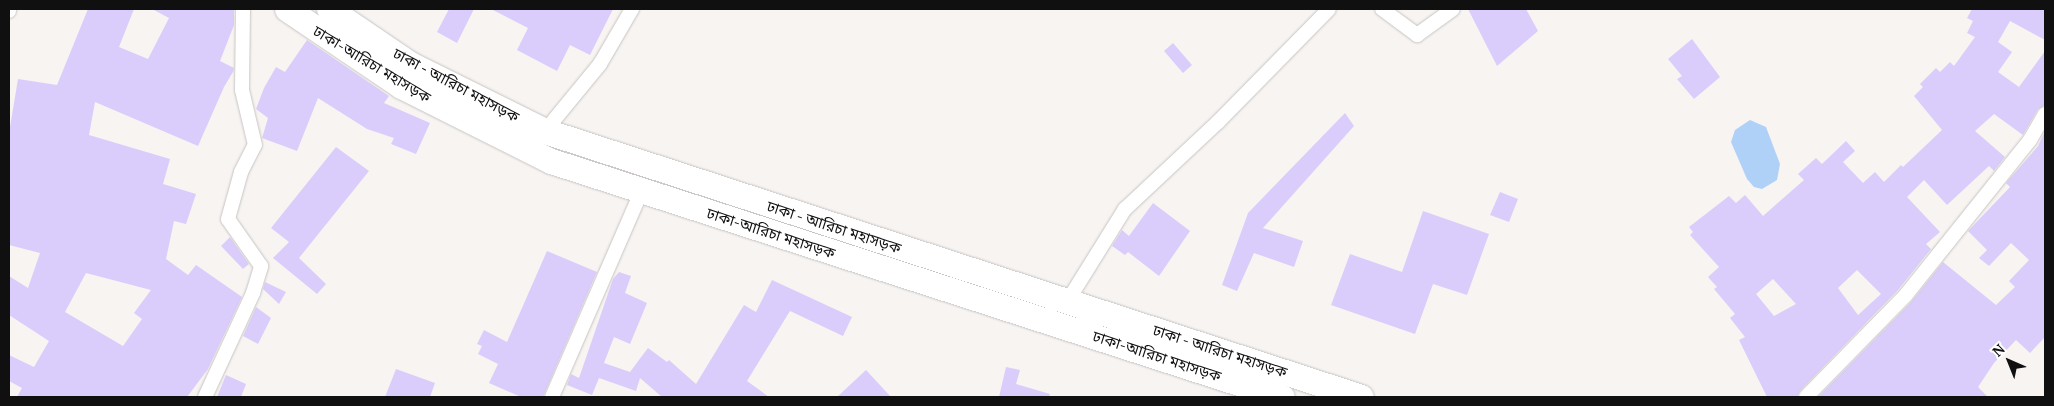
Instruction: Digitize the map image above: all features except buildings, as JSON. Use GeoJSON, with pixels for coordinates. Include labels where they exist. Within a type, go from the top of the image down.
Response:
{"type":"FeatureCollection","features":[{"type":"Feature","properties":{"kind":"highway","name":"ঢাকা-আরিচা মহাসড়ক"},"geometry":{"type":"LineString","coordinates":[[287,9],[303,23],[402,86],[551,161],[1282,397]]}},
{"type":"Feature","properties":{"kind":"highway","name":"ঢাকা - আরিচা মহাসড়ক"},"geometry":{"type":"LineString","coordinates":[[329,9],[410,64],[545,131],[1361,397]]}},
{"type":"Feature","properties":{"kind":"street"},"geometry":{"type":"LineString","coordinates":[[205,397],[252,293],[261,266],[228,219],[241,172],[255,145],[242,90],[243,9]]}},
{"type":"Feature","properties":{"kind":"street"},"geometry":{"type":"LineString","coordinates":[[545,131],[600,64],[632,9]]}},
{"type":"Feature","properties":{"kind":"street"},"geometry":{"type":"LineString","coordinates":[[1066,302],[1126,210],[1218,122],[1329,9]]}},
{"type":"Feature","properties":{"kind":"street"},"geometry":{"type":"LineString","coordinates":[[1382,9],[1417,35],[1454,9]]}},
{"type":"Feature","properties":{"kind":"street"},"geometry":{"type":"LineString","coordinates":[[1806,397],[1905,296],[2030,140],[2045,114]]}},
{"type":"Feature","properties":{"kind":"street"},"geometry":{"type":"LineString","coordinates":[[552,397],[642,190]]}},
{"type":"Feature","properties":{"kind":"water"},"geometry":{"type":"Polygon","coordinates":[[[1750,120],[1766,127],[1780,164],[1777,180],[1762,189],[1754,187],[1747,179],[1731,142],[1735,130],[1750,120]]]}}]}
